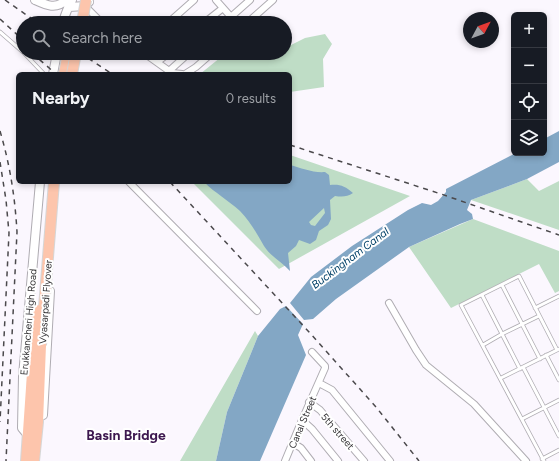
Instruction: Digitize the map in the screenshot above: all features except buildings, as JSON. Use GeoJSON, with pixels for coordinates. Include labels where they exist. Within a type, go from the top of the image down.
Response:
{"type":"FeatureCollection","features":[{"type":"Feature","properties":{"kind":"main road"},"geometry":{"type":"LineString","coordinates":[[74,16],[75,2]]}},
{"type":"Feature","properties":{"kind":"main road"},"geometry":{"type":"LineString","coordinates":[[75,2],[80,16]]}},
{"type":"Feature","properties":{"kind":"main road"},"geometry":{"type":"LineString","coordinates":[[64,72],[67,60]]}},
{"type":"Feature","properties":{"kind":"main road"},"geometry":{"type":"LineString","coordinates":[[72,72],[75,60]]}},
{"type":"Feature","properties":{"kind":"main road","name":"Vyasarpadi Flyover"},"geometry":{"type":"LineString","coordinates":[[38,422],[38,345],[48,184]]}},
{"type":"Feature","properties":{"kind":"main road","name":"Vyasarpadi Flyover"},"geometry":{"type":"LineString","coordinates":[[27,434],[38,345],[54,184]]}},
{"type":"Feature","properties":{"kind":"main road","name":"Erukkancheri High Road"},"geometry":{"type":"LineString","coordinates":[[34,461],[38,422]]}},
{"type":"Feature","properties":{"kind":"main road","name":"Erukkancheri High Road"},"geometry":{"type":"LineString","coordinates":[[26,461],[27,434]]}},
{"type":"Feature","properties":{"kind":"street"},"geometry":{"type":"LineString","coordinates":[[35,0],[47,6],[58,6],[91,0]]}},
{"type":"Feature","properties":{"kind":"street"},"geometry":{"type":"LineString","coordinates":[[176,16],[194,0]]}},
{"type":"Feature","properties":{"kind":"street"},"geometry":{"type":"LineString","coordinates":[[216,0],[230,16]]}},
{"type":"Feature","properties":{"kind":"street"},"geometry":{"type":"LineString","coordinates":[[232,16],[249,0]]}},
{"type":"Feature","properties":{"kind":"street"},"geometry":{"type":"LineString","coordinates":[[255,16],[273,0]]}},
{"type":"Feature","properties":{"kind":"street"},"geometry":{"type":"LineString","coordinates":[[65,16],[75,2]]}},
{"type":"Feature","properties":{"kind":"street"},"geometry":{"type":"LineString","coordinates":[[75,2],[93,16]]}},
{"type":"Feature","properties":{"kind":"street"},"geometry":{"type":"LineString","coordinates":[[213,16],[223,8]]}},
{"type":"Feature","properties":{"kind":"street"},"geometry":{"type":"LineString","coordinates":[[53,72],[56,60]]}},
{"type":"Feature","properties":{"kind":"street"},"geometry":{"type":"LineString","coordinates":[[155,60],[172,72]]}},
{"type":"Feature","properties":{"kind":"street"},"geometry":{"type":"LineString","coordinates":[[169,70],[181,60]]}},
{"type":"Feature","properties":{"kind":"street"},"geometry":{"type":"LineString","coordinates":[[187,72],[204,60]]}},
{"type":"Feature","properties":{"kind":"street","name":"Erukkancheri High Road"},"geometry":{"type":"LineString","coordinates":[[27,434],[22,428],[23,376],[40,184]]}},
{"type":"Feature","properties":{"kind":"street","name":"Erukkancheri High Road"},"geometry":{"type":"LineString","coordinates":[[38,422],[42,417],[44,401],[57,184]]}},
{"type":"Feature","properties":{"kind":"street"},"geometry":{"type":"LineString","coordinates":[[131,184],[258,310]]}},
{"type":"Feature","properties":{"kind":"street"},"geometry":{"type":"LineString","coordinates":[[37,214],[54,215]]}},
{"type":"Feature","properties":{"kind":"street"},"geometry":{"type":"LineString","coordinates":[[389,303],[426,365],[474,404],[526,461]]}},
{"type":"Feature","properties":{"kind":"street","name":"Canal Street"},"geometry":{"type":"LineString","coordinates":[[285,461],[325,366],[312,352]]}},
{"type":"Feature","properties":{"kind":"street"},"geometry":{"type":"LineString","coordinates":[[319,383],[332,390],[390,461]]}},
{"type":"Feature","properties":{"kind":"street","name":"5th street"},"geometry":{"type":"LineString","coordinates":[[309,402],[320,410],[364,461]]}},
{"type":"Feature","properties":{"kind":"street"},"geometry":{"type":"LineString","coordinates":[[302,420],[312,429],[338,461]]}},
{"type":"Feature","properties":{"kind":"street"},"geometry":{"type":"LineString","coordinates":[[293,443],[301,448],[311,461]]}},
{"type":"Feature","properties":{"kind":"lane"},"geometry":{"type":"LineString","coordinates":[[0,32],[16,47]]}},
{"type":"Feature","properties":{"kind":"lane"},"geometry":{"type":"LineString","coordinates":[[30,60],[42,72]]}},
{"type":"Feature","properties":{"kind":"lane"},"geometry":{"type":"LineString","coordinates":[[500,378],[558,349],[539,316],[519,276],[461,305],[543,460],[559,450]]}},
{"type":"Feature","properties":{"kind":"lane"},"geometry":{"type":"LineString","coordinates":[[502,285],[540,359]]}},
{"type":"Feature","properties":{"kind":"lane"},"geometry":{"type":"LineString","coordinates":[[482,295],[559,436]]}},
{"type":"Feature","properties":{"kind":"lane"},"geometry":{"type":"LineString","coordinates":[[535,308],[559,296]]}},
{"type":"Feature","properties":{"kind":"lane"},"geometry":{"type":"LineString","coordinates":[[483,345],[539,316]]}},
{"type":"Feature","properties":{"kind":"lane"},"geometry":{"type":"LineString","coordinates":[[546,355],[559,380]]}},
{"type":"Feature","properties":{"kind":"lane"},"geometry":{"type":"LineString","coordinates":[[522,419],[559,400]]}},
{"type":"Feature","properties":{"kind":"green space"},"geometry":{"type":"Polygon","coordinates":[[[325,34],[332,44],[323,59],[324,87],[292,92],[292,72],[202,72],[217,60],[292,60],[292,44],[305,38],[325,34]]]}},
{"type":"Feature","properties":{"kind":"green space"},"geometry":{"type":"Polygon","coordinates":[[[292,156],[410,196],[279,269],[194,184],[292,184],[292,156]]]}},
{"type":"Feature","properties":{"kind":"green space"},"geometry":{"type":"Polygon","coordinates":[[[527,179],[539,191],[559,181],[559,230],[471,200],[527,179]]]}},
{"type":"Feature","properties":{"kind":"green space"},"geometry":{"type":"Polygon","coordinates":[[[473,219],[559,251],[559,291],[555,293],[539,264],[451,308],[409,247],[473,219]]]}},
{"type":"Feature","properties":{"kind":"green space"},"geometry":{"type":"Polygon","coordinates":[[[255,331],[258,336],[227,412],[216,461],[180,461],[255,331]]]}},
{"type":"Feature","properties":{"kind":"water","name":"Buckingham Canal"},"geometry":{"type":"Polygon","coordinates":[[[559,131],[559,162],[527,179],[471,200],[467,210],[472,214],[473,219],[409,247],[336,299],[313,319],[304,320],[290,303],[311,277],[352,246],[408,210],[422,203],[431,205],[438,201],[446,192],[446,189],[511,156],[547,156],[547,137],[559,131]]]}},
{"type":"Feature","properties":{"kind":"water"},"geometry":{"type":"Polygon","coordinates":[[[292,166],[312,171],[325,172],[329,175],[330,185],[342,186],[353,193],[340,197],[335,196],[330,200],[331,219],[328,225],[319,231],[316,240],[310,244],[299,240],[296,246],[288,253],[290,271],[267,250],[244,215],[206,184],[292,184],[292,166]],[[324,208],[309,222],[311,225],[315,226],[325,213],[324,208]]]}},
{"type":"Feature","properties":{"kind":"water"},"geometry":{"type":"Polygon","coordinates":[[[286,306],[303,324],[298,335],[306,355],[260,461],[216,461],[227,412],[258,336],[280,309],[286,306]]]}},
{"type":"Feature","properties":{"kind":"railway"},"geometry":{"type":"LineString","coordinates":[[5,0],[28,16]]}},
{"type":"Feature","properties":{"kind":"railway"},"geometry":{"type":"LineString","coordinates":[[0,19],[16,34]]}},
{"type":"Feature","properties":{"kind":"railway"},"geometry":{"type":"LineString","coordinates":[[40,60],[54,72]]}},
{"type":"Feature","properties":{"kind":"railway"},"geometry":{"type":"LineString","coordinates":[[91,60],[109,72]]}},
{"type":"Feature","properties":{"kind":"railway"},"geometry":{"type":"LineString","coordinates":[[0,131],[12,181],[17,232],[6,461]]}},
{"type":"Feature","properties":{"kind":"railway"},"geometry":{"type":"LineString","coordinates":[[292,146],[441,194],[559,235]]}},
{"type":"Feature","properties":{"kind":"railway"},"geometry":{"type":"LineString","coordinates":[[0,162],[9,233],[0,422]]}},
{"type":"Feature","properties":{"kind":"railway"},"geometry":{"type":"LineString","coordinates":[[172,184],[309,332],[376,407],[419,461]]}},
{"type":"Feature","properties":{"kind":"district","name":"Basin Bridge"},"geometry":{"type":"Point","coordinates":[126,435]}}]}
